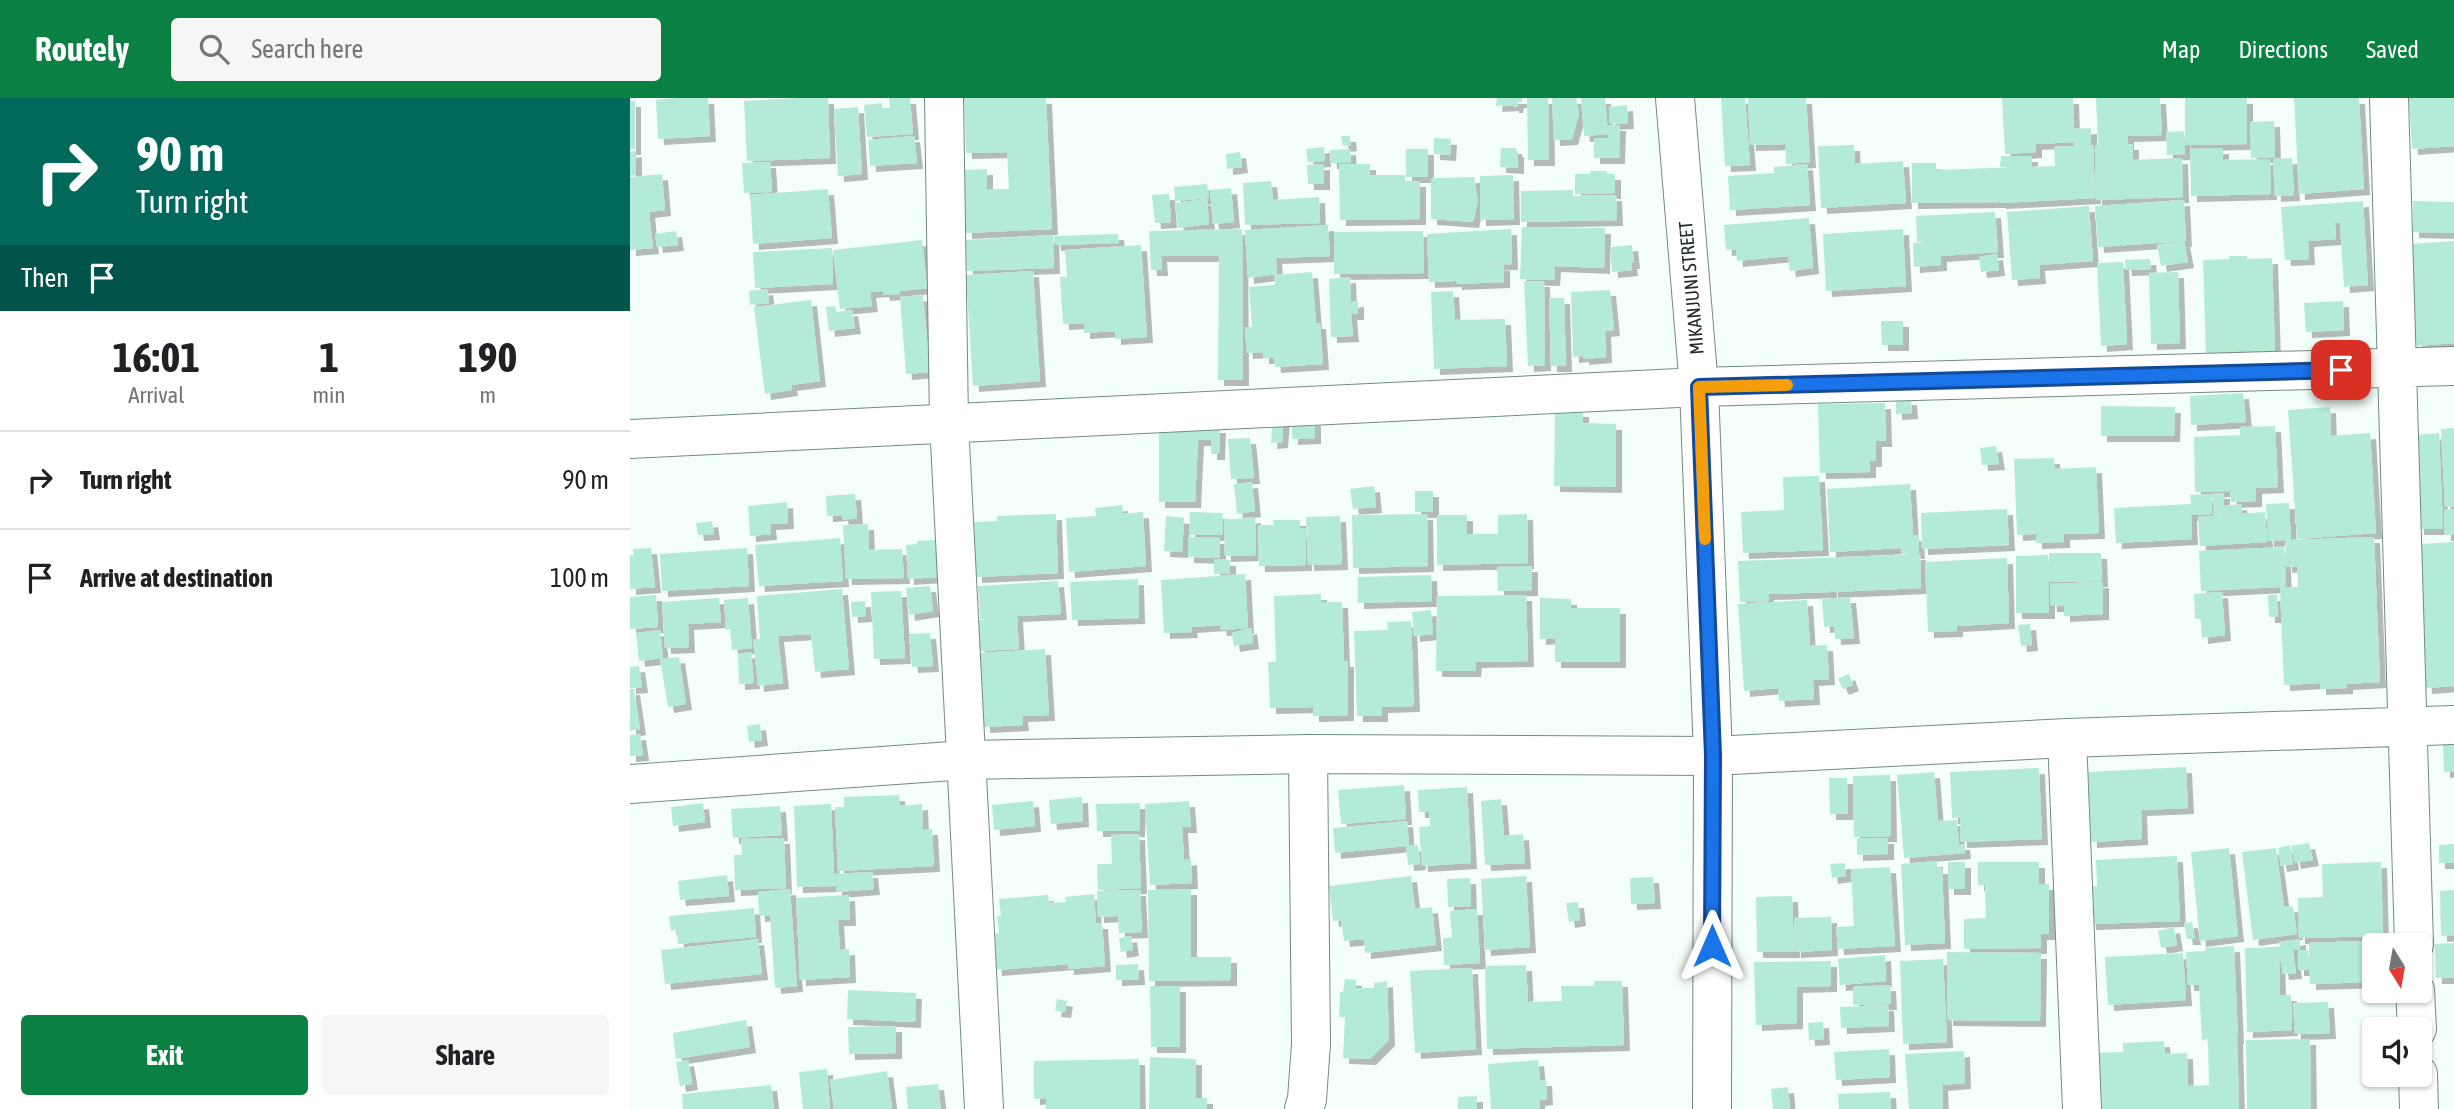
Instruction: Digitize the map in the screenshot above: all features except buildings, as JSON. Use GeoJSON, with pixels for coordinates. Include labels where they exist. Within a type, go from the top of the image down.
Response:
{"type":"FeatureCollection","features":[{"type":"Feature","properties":{"kind":"street"},"geometry":{"type":"LineString","coordinates":[[944,98],[949,422],[984,1109]]}},
{"type":"Feature","properties":{"kind":"street","name":"MIKANJUNI STREET"},"geometry":{"type":"LineString","coordinates":[[1675,98],[1699,387],[1713,756],[1712,1109]]}},
{"type":"Feature","properties":{"kind":"street"},"geometry":{"type":"LineString","coordinates":[[2389,98],[2414,933]]}},
{"type":"Feature","properties":{"kind":"street"},"geometry":{"type":"LineString","coordinates":[[630,439],[1699,387],[2454,366]]}},
{"type":"Feature","properties":{"kind":"street"},"geometry":{"type":"LineString","coordinates":[[630,784],[966,760],[1308,754],[1713,756],[2067,738],[2454,725]]}},
{"type":"Feature","properties":{"kind":"street"},"geometry":{"type":"LineString","coordinates":[[2067,738],[2082,1109]]}},
{"type":"Feature","properties":{"kind":"street"},"geometry":{"type":"LineString","coordinates":[[1304,1109],[1311,1044],[1308,754]]}},
{"type":"Feature","properties":{"kind":"street"},"geometry":{"type":"LineString","coordinates":[[2418,1087],[2419,1109]]}},
{"type":"Feature","properties":{"kind":"slow traffic"},"geometry":{"type":"LineString","coordinates":[[1705,539],[1699,387],[1787,385]]}},
{"type":"Feature","properties":{"kind":"route"},"geometry":{"type":"LineString","coordinates":[[1712,946],[1713,756],[1699,387],[2341,370]]}}]}
